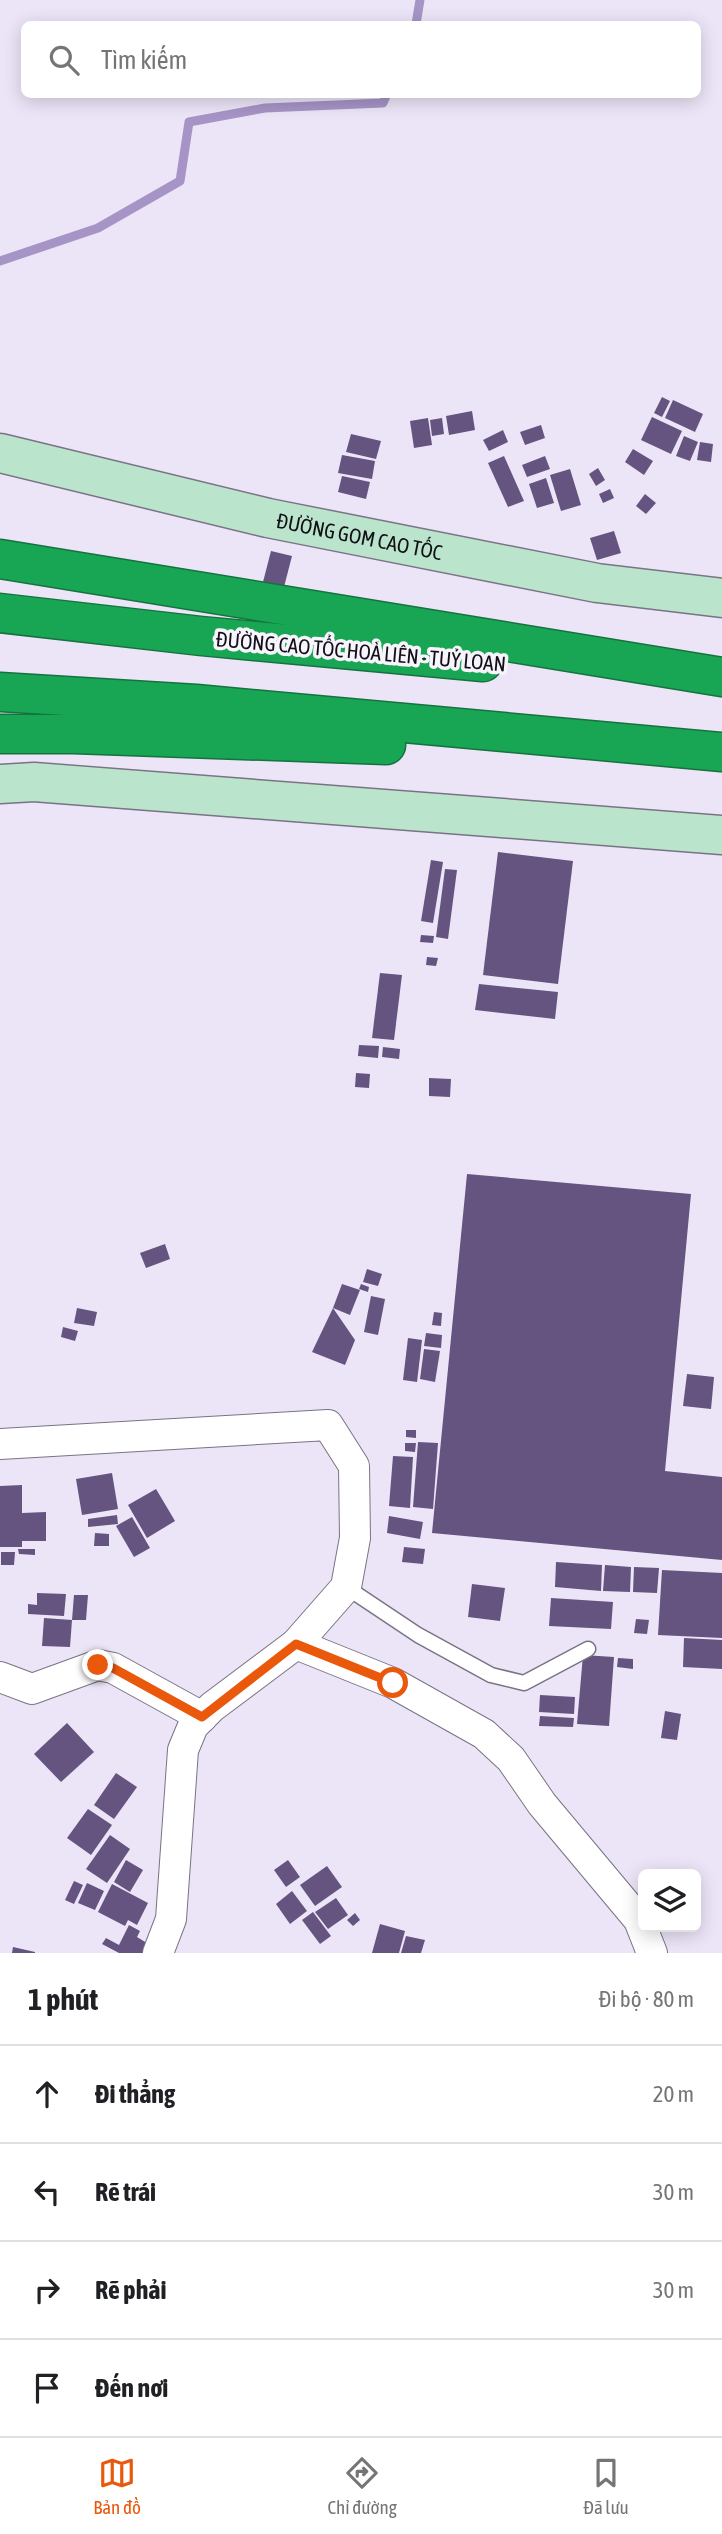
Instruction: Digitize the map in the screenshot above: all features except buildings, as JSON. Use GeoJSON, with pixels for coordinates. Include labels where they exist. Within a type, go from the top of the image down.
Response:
{"type":"FeatureCollection","features":[{"type":"Feature","properties":{"kind":"highway"},"geometry":{"type":"LineString","coordinates":[[0,559],[722,677]]}},
{"type":"Feature","properties":{"kind":"highway","name":"ĐƯỜNG CAO TỐC HOÀ LIÊN - TUÝ LOAN"},"geometry":{"type":"LineString","coordinates":[[0,613],[201,636],[722,684]]}},
{"type":"Feature","properties":{"kind":"highway"},"geometry":{"type":"LineString","coordinates":[[0,692],[196,704],[722,752]]}},
{"type":"Feature","properties":{"kind":"highway"},"geometry":{"type":"LineString","coordinates":[[0,734],[74,734],[722,758]]}},
{"type":"Feature","properties":{"kind":"main road","name":"ĐƯỜNG GOM CAO TỐC"},"geometry":{"type":"LineString","coordinates":[[0,453],[282,521],[597,583],[722,598]]}},
{"type":"Feature","properties":{"kind":"main road"},"geometry":{"type":"LineString","coordinates":[[0,784],[34,782],[722,835]]}},
{"type":"Feature","properties":{"kind":"street"},"geometry":{"type":"LineString","coordinates":[[0,1444],[328,1425],[354,1466],[355,1538],[346,1587],[296,1644],[202,1717],[193,1726],[183,1750],[171,1919],[158,1953]]}},
{"type":"Feature","properties":{"kind":"street"},"geometry":{"type":"LineString","coordinates":[[296,1644],[393,1683],[484,1734],[511,1759],[542,1804],[639,1920],[652,1953]]}},
{"type":"Feature","properties":{"kind":"street"},"geometry":{"type":"LineString","coordinates":[[0,1677],[32,1689],[98,1665],[113,1668],[202,1717]]}},
{"type":"Feature","properties":{"kind":"lane"},"geometry":{"type":"LineString","coordinates":[[346,1587],[418,1635],[491,1675],[524,1683],[588,1649]]}},
{"type":"Feature","properties":{"kind":"waterway"},"geometry":{"type":"LineString","coordinates":[[416,21],[420,0]]}},
{"type":"Feature","properties":{"kind":"waterway"},"geometry":{"type":"LineString","coordinates":[[0,261],[98,228],[180,181],[189,122],[265,108],[383,103],[385,98]]}},
{"type":"Feature","properties":{"kind":"route"},"geometry":{"type":"LineString","coordinates":[[98,1665],[113,1668],[202,1717],[296,1644],[393,1683]]}}]}
